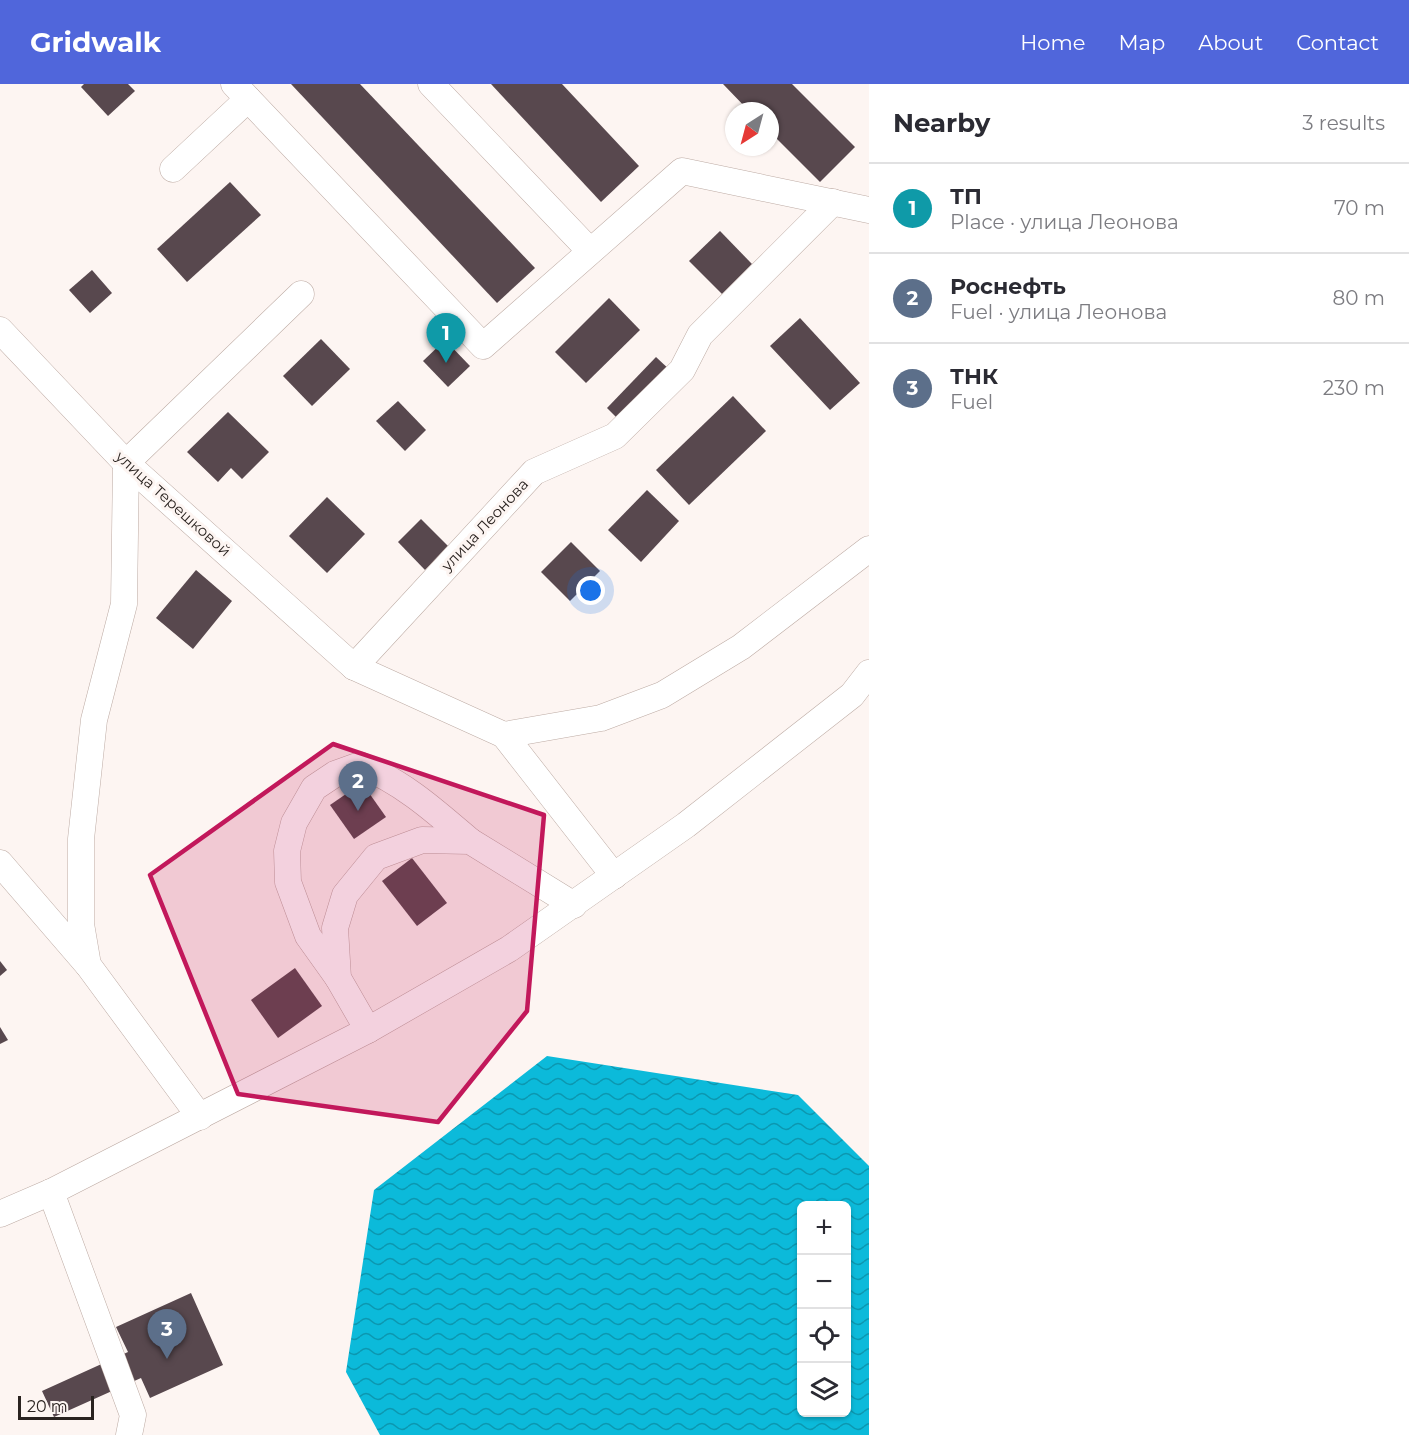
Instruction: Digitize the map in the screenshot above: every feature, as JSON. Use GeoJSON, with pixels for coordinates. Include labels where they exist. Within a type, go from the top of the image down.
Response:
{"type":"FeatureCollection","features":[{"type":"Feature","properties":{"kind":"street"},"geometry":{"type":"LineString","coordinates":[[431,84],[590,251]]}},
{"type":"Feature","properties":{"kind":"street"},"geometry":{"type":"LineString","coordinates":[[172,169],[241,92],[483,346],[682,171],[869,210]]}},
{"type":"Feature","properties":{"kind":"street","name":"улица Леонова"},"geometry":{"type":"LineString","coordinates":[[354,667],[534,472],[615,436],[682,370],[700,335],[833,202]]}},
{"type":"Feature","properties":{"kind":"street"},"geometry":{"type":"LineString","coordinates":[[88,964],[81,924],[81,839],[94,720],[124,604],[126,463],[301,294]]}},
{"type":"Feature","properties":{"kind":"street","name":"улица Терешковой"},"geometry":{"type":"LineString","coordinates":[[0,330],[126,463],[354,667],[504,735]]}},
{"type":"Feature","properties":{"kind":"street"},"geometry":{"type":"LineString","coordinates":[[614,876],[504,735],[601,718],[662,695],[741,647],[869,549]]}},
{"type":"Feature","properties":{"kind":"street"},"geometry":{"type":"LineString","coordinates":[[0,1214],[51,1192],[368,1030],[509,949],[686,825],[852,695],[869,673]]}},
{"type":"Feature","properties":{"kind":"street"},"geometry":{"type":"LineString","coordinates":[[368,1030],[338,978],[308,936],[288,882],[287,851],[294,823],[314,788],[335,774],[360,765],[384,774],[418,797],[470,841],[574,905]]}},
{"type":"Feature","properties":{"kind":"street"},"geometry":{"type":"LineString","coordinates":[[338,978],[335,928],[345,895],[376,857],[422,840],[470,841]]}},
{"type":"Feature","properties":{"kind":"street"},"geometry":{"type":"LineString","coordinates":[[0,863],[88,964],[200,1117]]}},
{"type":"Feature","properties":{"kind":"street"},"geometry":{"type":"LineString","coordinates":[[51,1192],[133,1415],[129,1435]]}},
{"type":"Feature","properties":{"kind":"highlighted area"},"geometry":{"type":"Polygon","coordinates":[[[333,744],[544,815],[527,1011],[438,1122],[238,1094],[150,875],[333,744]]]}},
{"type":"Feature","properties":{"kind":"water"},"geometry":{"type":"Polygon","coordinates":[[[547,1056],[798,1095],[869,1166],[869,1435],[380,1435],[346,1372],[374,1190],[547,1056]]]}},
{"type":"Feature","properties":{"kind":"building"},"geometry":{"type":"Polygon","coordinates":[[[84,84],[128,84],[135,91],[108,116],[81,87],[84,84]]]}},
{"type":"Feature","properties":{"kind":"building"},"geometry":{"type":"Polygon","coordinates":[[[291,84],[360,84],[535,268],[497,303],[291,84]]]}},
{"type":"Feature","properties":{"kind":"building"},"geometry":{"type":"Polygon","coordinates":[[[491,84],[562,84],[639,166],[601,202],[491,84]]]}},
{"type":"Feature","properties":{"kind":"building"},"geometry":{"type":"Polygon","coordinates":[[[723,84],[792,84],[855,147],[820,182],[779,141],[779,102],[740,102],[723,84]]]}},
{"type":"Feature","properties":{"kind":"building"},"geometry":{"type":"Polygon","coordinates":[[[230,182],[261,215],[187,282],[157,249],[230,182]]]}},
{"type":"Feature","properties":{"kind":"building"},"geometry":{"type":"Polygon","coordinates":[[[720,231],[752,264],[722,294],[689,261],[720,231]]]}},
{"type":"Feature","properties":{"kind":"building"},"geometry":{"type":"Polygon","coordinates":[[[92,270],[112,293],[90,313],[69,290],[92,270]]]}},
{"type":"Feature","properties":{"kind":"building"},"geometry":{"type":"Polygon","coordinates":[[[609,298],[640,330],[586,383],[555,352],[609,298]]]}},
{"type":"Feature","properties":{"kind":"building"},"geometry":{"type":"Polygon","coordinates":[[[800,318],[860,383],[830,410],[770,346],[800,318]]]}},
{"type":"Feature","properties":{"kind":"building"},"geometry":{"type":"Polygon","coordinates":[[[321,339],[350,369],[312,406],[283,376],[321,339]]]}},
{"type":"Feature","properties":{"kind":"building"},"geometry":{"type":"Polygon","coordinates":[[[445,340],[470,366],[448,387],[423,361],[445,340]]]}},
{"type":"Feature","properties":{"kind":"building"},"geometry":{"type":"Polygon","coordinates":[[[656,357],[672,372],[622,423],[607,408],[656,357]]]}},
{"type":"Feature","properties":{"kind":"building"},"geometry":{"type":"Polygon","coordinates":[[[733,396],[766,431],[689,505],[656,470],[733,396]]]}},
{"type":"Feature","properties":{"kind":"building"},"geometry":{"type":"Polygon","coordinates":[[[398,401],[426,430],[405,451],[376,421],[398,401]]]}},
{"type":"Feature","properties":{"kind":"building"},"geometry":{"type":"Polygon","coordinates":[[[228,412],[269,452],[242,479],[231,468],[218,482],[187,452],[228,412]]]}},
{"type":"Feature","properties":{"kind":"building"},"geometry":{"type":"Polygon","coordinates":[[[647,490],[679,521],[641,562],[608,530],[647,490]]]}},
{"type":"Feature","properties":{"kind":"building"},"geometry":{"type":"Polygon","coordinates":[[[327,497],[365,534],[327,573],[289,536],[327,497]]]}},
{"type":"Feature","properties":{"kind":"building"},"geometry":{"type":"Polygon","coordinates":[[[421,519],[448,546],[425,570],[398,542],[421,519]]]}},
{"type":"Feature","properties":{"kind":"building"},"geometry":{"type":"Polygon","coordinates":[[[571,542],[600,571],[570,601],[541,572],[571,542]]]}},
{"type":"Feature","properties":{"kind":"building"},"geometry":{"type":"Polygon","coordinates":[[[196,570],[232,601],[193,649],[156,618],[196,570]]]}},
{"type":"Feature","properties":{"kind":"building"},"geometry":{"type":"Polygon","coordinates":[[[362,783],[386,817],[354,839],[330,805],[362,783]]]}},
{"type":"Feature","properties":{"kind":"building"},"geometry":{"type":"Polygon","coordinates":[[[412,858],[447,903],[417,926],[382,881],[412,858]]]}},
{"type":"Feature","properties":{"kind":"building"},"geometry":{"type":"Polygon","coordinates":[[[0,961],[7,970],[0,976],[0,961]]]}},
{"type":"Feature","properties":{"kind":"building"},"geometry":{"type":"Polygon","coordinates":[[[295,968],[322,1006],[278,1038],[251,1000],[295,968]]]}},
{"type":"Feature","properties":{"kind":"building"},"geometry":{"type":"Polygon","coordinates":[[[0,1027],[8,1040],[0,1044],[0,1027]]]}},
{"type":"Feature","properties":{"kind":"building"},"geometry":{"type":"Polygon","coordinates":[[[191,1293],[223,1365],[150,1398],[141,1378],[54,1417],[42,1391],[128,1352],[116,1327],[191,1293]]]}},
{"type":"Feature","properties":{"kind":"place","name":"ТП"},"geometry":{"type":"Point","coordinates":[446,363]}},
{"type":"Feature","properties":{"kind":"place","name":"Роснефть"},"geometry":{"type":"Point","coordinates":[358,811]}},
{"type":"Feature","properties":{"kind":"place","name":"ТНК"},"geometry":{"type":"Point","coordinates":[167,1359]}}]}
